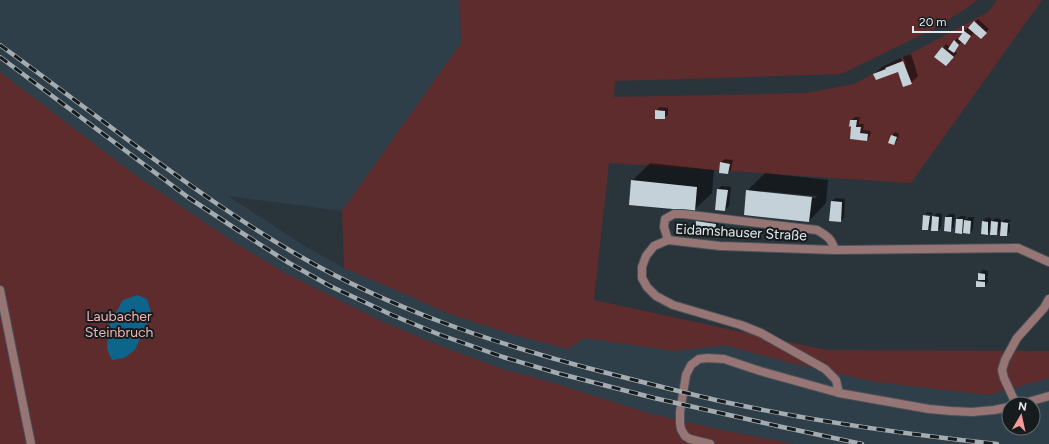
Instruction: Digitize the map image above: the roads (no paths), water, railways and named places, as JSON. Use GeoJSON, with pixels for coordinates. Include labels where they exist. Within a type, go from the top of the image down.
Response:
{"type":"FeatureCollection","features":[{"type":"Feature","properties":{"kind":"lane"},"geometry":{"type":"LineString","coordinates":[[668,240],[664,227],[665,219],[674,214],[683,214],[817,230],[828,236],[835,250]]}},
{"type":"Feature","properties":{"kind":"lane","name":"Eidamshauser Straße"},"geometry":{"type":"LineString","coordinates":[[839,393],[836,380],[826,369],[761,333],[741,324],[673,305],[656,296],[647,287],[642,278],[642,267],[646,256],[654,246],[668,240],[720,246],[835,250],[1018,248],[1049,262]]}},
{"type":"Feature","properties":{"kind":"lane"},"geometry":{"type":"LineString","coordinates":[[0,290],[31,444]]}},
{"type":"Feature","properties":{"kind":"lane"},"geometry":{"type":"LineString","coordinates":[[1012,396],[1002,370],[1005,360],[1017,338],[1044,308],[1049,299]]}},
{"type":"Feature","properties":{"kind":"lane"},"geometry":{"type":"LineString","coordinates":[[710,444],[690,439],[685,436],[681,429],[680,423],[680,412],[686,375],[691,365],[699,359],[724,359],[760,371],[839,393],[929,409],[980,412],[1001,409]]}},
{"type":"Feature","properties":{"kind":"water"},"geometry":{"type":"Polygon","coordinates":[[[137,295],[147,299],[151,313],[135,350],[124,358],[112,360],[107,349],[108,327],[123,300],[137,295]]]}},
{"type":"Feature","properties":{"kind":"railway"},"geometry":{"type":"LineString","coordinates":[[0,45],[212,201],[296,254],[332,274],[407,309],[445,324],[523,350],[676,391],[789,415],[927,436],[997,444]]}},
{"type":"Feature","properties":{"kind":"railway"},"geometry":{"type":"LineString","coordinates":[[0,57],[189,198],[239,231],[289,263],[330,286],[392,315],[438,334],[503,357],[557,373],[654,398],[862,444]]}},
{"type":"Feature","properties":{"kind":"park label","name":"Laubacher Steinbruch"},"geometry":{"type":"Point","coordinates":[119,324]}}]}
